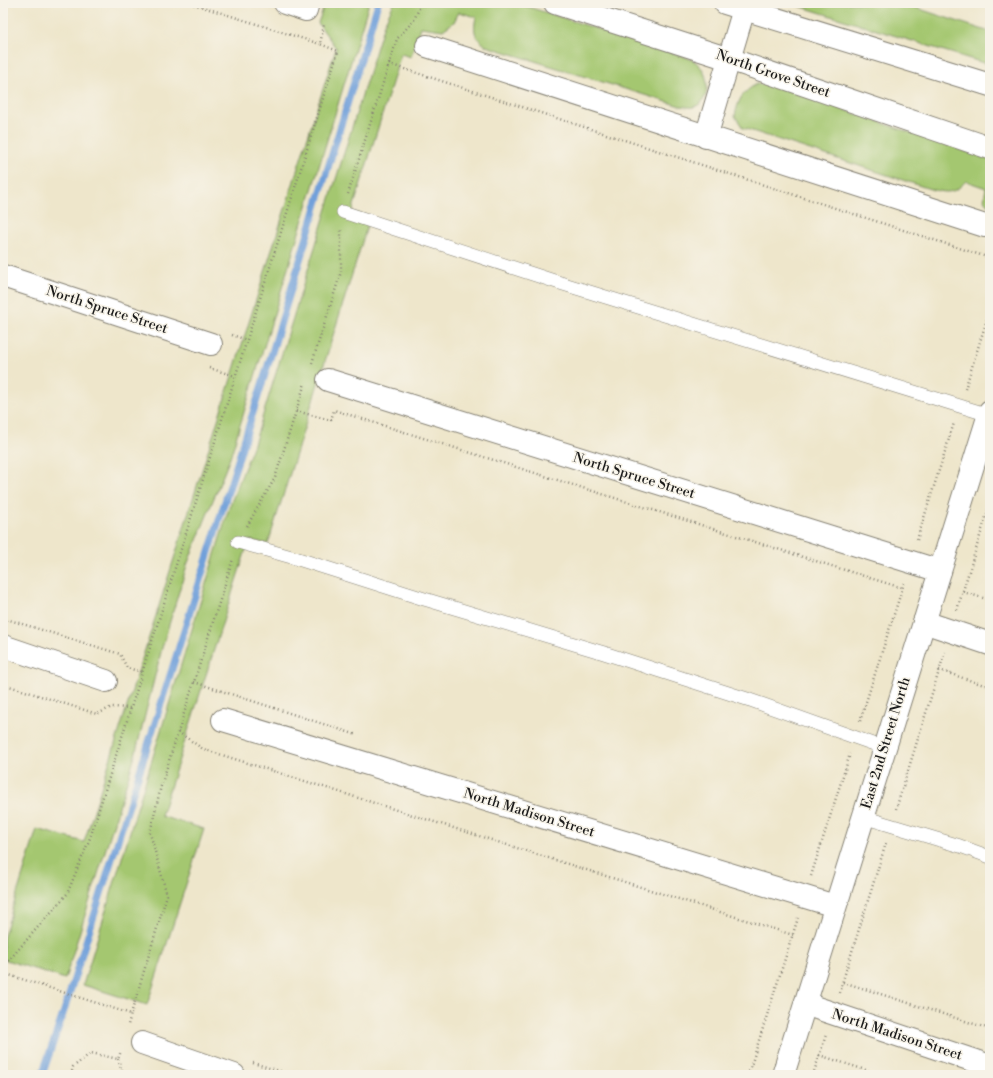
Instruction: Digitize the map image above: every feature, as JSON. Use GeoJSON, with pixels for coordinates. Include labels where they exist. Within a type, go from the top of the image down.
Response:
{"type":"FeatureCollection","features":[{"type":"Feature","properties":{"kind":"street"},"geometry":{"type":"LineString","coordinates":[[285,3],[306,10],[308,3]]}},
{"type":"Feature","properties":{"kind":"street","name":"North Grove Street"},"geometry":{"type":"LineString","coordinates":[[555,3],[729,59],[990,148]]}},
{"type":"Feature","properties":{"kind":"street"},"geometry":{"type":"LineString","coordinates":[[706,136],[729,59],[734,6],[990,85]]}},
{"type":"Feature","properties":{"kind":"street"},"geometry":{"type":"LineString","coordinates":[[427,46],[985,226]]}},
{"type":"Feature","properties":{"kind":"street","name":"North Spruce Street"},"geometry":{"type":"LineString","coordinates":[[3,276],[211,344]]}},
{"type":"Feature","properties":{"kind":"street","name":"North Spruce Street"},"geometry":{"type":"LineString","coordinates":[[328,380],[940,572]]}},
{"type":"Feature","properties":{"kind":"street","name":"East 2nd Street North"},"geometry":{"type":"LineString","coordinates":[[783,1075],[863,816],[988,423]]}},
{"type":"Feature","properties":{"kind":"street"},"geometry":{"type":"LineString","coordinates":[[924,622],[990,644]]}},
{"type":"Feature","properties":{"kind":"street"},"geometry":{"type":"LineString","coordinates":[[3,646],[106,681]]}},
{"type":"Feature","properties":{"kind":"street","name":"North Madison Street"},"geometry":{"type":"LineString","coordinates":[[223,720],[835,906]]}},
{"type":"Feature","properties":{"kind":"street","name":"North Madison Street"},"geometry":{"type":"LineString","coordinates":[[805,1004],[990,1066]]}},
{"type":"Feature","properties":{"kind":"street"},"geometry":{"type":"LineString","coordinates":[[130,1039],[234,1075]]}},
{"type":"Feature","properties":{"kind":"lane"},"geometry":{"type":"LineString","coordinates":[[343,212],[557,282],[959,406],[988,423]]}},
{"type":"Feature","properties":{"kind":"lane"},"geometry":{"type":"LineString","coordinates":[[238,542],[612,655],[750,700],[885,748]]}},
{"type":"Feature","properties":{"kind":"lane"},"geometry":{"type":"LineString","coordinates":[[863,816],[960,846],[990,857]]}},
{"type":"Feature","properties":{"kind":"path"},"geometry":{"type":"LineString","coordinates":[[3,967],[67,894],[90,838],[338,51],[190,3]]}},
{"type":"Feature","properties":{"kind":"path"},"geometry":{"type":"LineString","coordinates":[[311,366],[341,272],[343,212],[397,39],[414,20],[420,6],[418,3]]}},
{"type":"Feature","properties":{"kind":"path"},"geometry":{"type":"LineString","coordinates":[[320,44],[326,20]]}},
{"type":"Feature","properties":{"kind":"path"},"geometry":{"type":"LineString","coordinates":[[389,64],[990,258]]}},
{"type":"Feature","properties":{"kind":"path"},"geometry":{"type":"LineString","coordinates":[[748,1075],[990,310]]}},
{"type":"Feature","properties":{"kind":"path"},"geometry":{"type":"LineString","coordinates":[[123,1075],[118,1059],[130,1039],[131,1014],[167,895],[150,833],[161,786],[238,542],[275,478],[306,380]]}},
{"type":"Feature","properties":{"kind":"path"},"geometry":{"type":"LineString","coordinates":[[296,411],[331,420],[334,410],[902,588]]}},
{"type":"Feature","properties":{"kind":"path"},"geometry":{"type":"LineString","coordinates":[[813,1075],[892,825],[990,504]]}},
{"type":"Feature","properties":{"kind":"path"},"geometry":{"type":"LineString","coordinates":[[963,592],[990,600]]}},
{"type":"Feature","properties":{"kind":"path"},"geometry":{"type":"LineString","coordinates":[[3,618],[120,654],[128,668],[142,672]]}},
{"type":"Feature","properties":{"kind":"path"},"geometry":{"type":"LineString","coordinates":[[939,670],[990,687]]}},
{"type":"Feature","properties":{"kind":"path"},"geometry":{"type":"LineString","coordinates":[[3,684],[97,714],[112,707],[131,708]]}},
{"type":"Feature","properties":{"kind":"path"},"geometry":{"type":"LineString","coordinates":[[178,732],[203,749],[792,935]]}},
{"type":"Feature","properties":{"kind":"path"},"geometry":{"type":"LineString","coordinates":[[3,974],[131,1014]]}},
{"type":"Feature","properties":{"kind":"path"},"geometry":{"type":"LineString","coordinates":[[843,982],[990,1029]]}},
{"type":"Feature","properties":{"kind":"path"},"geometry":{"type":"LineString","coordinates":[[70,1075],[73,1067],[91,1053],[118,1059]]}},
{"type":"Feature","properties":{"kind":"path"},"geometry":{"type":"LineString","coordinates":[[819,1055],[881,1075]]}},
{"type":"Feature","properties":{"kind":"green space"},"geometry":{"type":"Polygon","coordinates":[[[325,3],[369,3],[230,458],[187,565],[162,648],[134,759],[65,979],[3,959],[3,939],[37,829],[84,842],[336,48],[318,23],[325,3]]]}},
{"type":"Feature","properties":{"kind":"green space"},"geometry":{"type":"Polygon","coordinates":[[[394,3],[516,3],[692,60],[696,62],[703,70],[707,82],[706,95],[699,104],[693,107],[680,106],[486,46],[475,33],[476,17],[459,12],[454,22],[443,30],[421,27],[411,57],[401,54],[352,212],[370,217],[268,544],[249,540],[161,816],[204,829],[147,1005],[83,985],[230,505],[254,444],[384,24],[394,3]]]}},
{"type":"Feature","properties":{"kind":"green space"},"geometry":{"type":"Polygon","coordinates":[[[789,3],[901,3],[990,32],[990,65],[789,3]]]}},
{"type":"Feature","properties":{"kind":"green space"},"geometry":{"type":"Polygon","coordinates":[[[757,84],[772,85],[990,160],[990,207],[984,200],[986,188],[966,181],[957,189],[950,192],[930,189],[743,128],[735,116],[739,101],[744,93],[757,84]]]}},
{"type":"Feature","properties":{"kind":"waterway"},"geometry":{"type":"LineString","coordinates":[[42,1075],[63,1014],[269,362],[378,3]]}}]}
